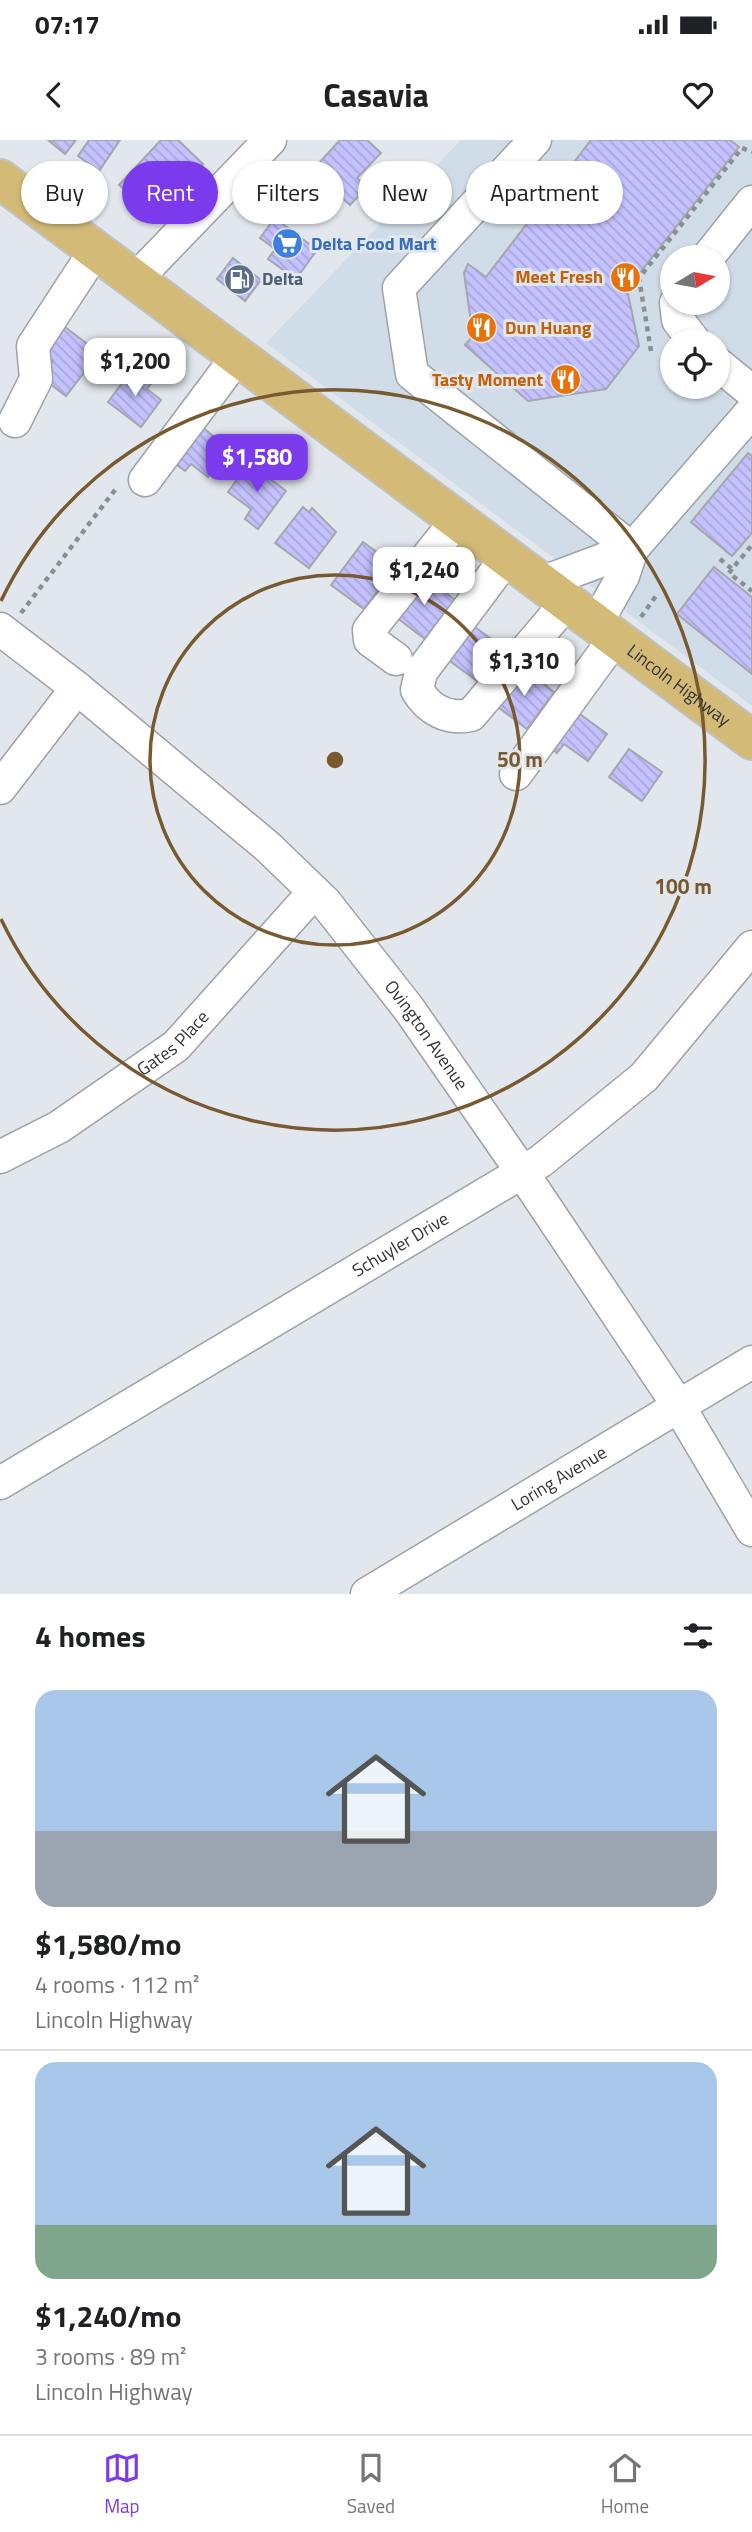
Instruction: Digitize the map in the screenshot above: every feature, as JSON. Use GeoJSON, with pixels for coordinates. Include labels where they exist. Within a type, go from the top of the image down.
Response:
{"type":"FeatureCollection","features":[{"type":"Feature","properties":{"kind":"main road","name":"Lincoln Highway"},"geometry":{"type":"LineString","coordinates":[[0,179],[507,558],[592,613],[752,740]]}},
{"type":"Feature","properties":{"kind":"street"},"geometry":{"type":"LineString","coordinates":[[134,281],[270,140]]}},
{"type":"Feature","properties":{"kind":"street"},"geometry":{"type":"LineString","coordinates":[[535,140],[399,288],[412,374],[632,549]]}},
{"type":"Feature","properties":{"kind":"street"},"geometry":{"type":"LineString","coordinates":[[718,245],[752,202]]}},
{"type":"Feature","properties":{"kind":"street"},"geometry":{"type":"LineString","coordinates":[[15,421],[36,379],[33,346],[95,251]]}},
{"type":"Feature","properties":{"kind":"street"},"geometry":{"type":"LineString","coordinates":[[134,479],[237,357]]}},
{"type":"Feature","properties":{"kind":"street"},"geometry":{"type":"LineString","coordinates":[[730,374],[752,392]]}},
{"type":"Feature","properties":{"kind":"street"},"geometry":{"type":"LineString","coordinates":[[516,774],[592,613],[632,549],[752,411]]}},
{"type":"Feature","properties":{"kind":"street"},"geometry":{"type":"LineString","coordinates":[[396,659],[370,640],[369,631],[457,520]]}},
{"type":"Feature","properties":{"kind":"street"},"geometry":{"type":"LineString","coordinates":[[507,558],[421,672],[417,690],[435,711],[462,717],[471,715],[592,613],[623,576],[632,549]]}},
{"type":"Feature","properties":{"kind":"street","name":"Ovington Avenue"},"geometry":{"type":"LineString","coordinates":[[9,622],[77,688],[268,847],[314,892],[410,1009],[678,1405],[752,1530]]}},
{"type":"Feature","properties":{"kind":"street"},"geometry":{"type":"LineString","coordinates":[[0,788],[77,688]]}},
{"type":"Feature","properties":{"kind":"street","name":"Gates Place"},"geometry":{"type":"LineString","coordinates":[[0,1157],[60,1127],[176,1046],[314,892]]}},
{"type":"Feature","properties":{"kind":"street","name":"Schuyler Drive"},"geometry":{"type":"LineString","coordinates":[[0,1483],[541,1161],[644,1077],[752,947]]}},
{"type":"Feature","properties":{"kind":"street","name":"Loring Avenue"},"geometry":{"type":"LineString","coordinates":[[367,1594],[752,1362]]}},
{"type":"Feature","properties":{"kind":"path"},"geometry":{"type":"LineString","coordinates":[[651,351],[639,278],[742,148],[752,152]]}},
{"type":"Feature","properties":{"kind":"path"},"geometry":{"type":"LineString","coordinates":[[9,622],[134,479]]}},
{"type":"Feature","properties":{"kind":"path"},"geometry":{"type":"LineString","coordinates":[[752,545],[729,573],[752,591]]}},
{"type":"Feature","properties":{"kind":"path"},"geometry":{"type":"LineString","coordinates":[[720,559],[732,569]]}},
{"type":"Feature","properties":{"kind":"path"},"geometry":{"type":"LineString","coordinates":[[592,613],[656,596]]}},
{"type":"Feature","properties":{"kind":"shaded area"},"geometry":{"type":"Polygon","coordinates":[[[461,140],[752,140],[752,706],[266,343],[380,224],[452,224],[452,161],[441,161],[461,140]]]}},
{"type":"Feature","properties":{"kind":"building"},"geometry":{"type":"Polygon","coordinates":[[[48,140],[76,140],[65,154],[48,140]]]}},
{"type":"Feature","properties":{"kind":"building"},"geometry":{"type":"Polygon","coordinates":[[[89,140],[120,140],[106,161],[85,161],[78,156],[89,140]]]}},
{"type":"Feature","properties":{"kind":"building"},"geometry":{"type":"Polygon","coordinates":[[[161,140],[178,140],[200,161],[141,161],[161,140]]]}},
{"type":"Feature","properties":{"kind":"building"},"geometry":{"type":"Polygon","coordinates":[[[340,140],[367,140],[381,153],[373,161],[358,161],[358,197],[350,205],[344,200],[344,161],[321,161],[340,140]]]}},
{"type":"Feature","properties":{"kind":"building"},"geometry":{"type":"Polygon","coordinates":[[[591,140],[730,140],[739,147],[627,289],[639,346],[606,389],[528,401],[465,345],[473,336],[464,273],[468,264],[486,277],[527,224],[623,224],[623,161],[575,161],[591,140]]]}},
{"type":"Feature","properties":{"kind":"building","name":"Delta Food Mart"},"geometry":{"type":"Polygon","coordinates":[[[270,224],[283,224],[317,250],[296,279],[268,259],[275,249],[260,238],[270,224]]]}},
{"type":"Feature","properties":{"kind":"building","name":"Delta"},"geometry":{"type":"Polygon","coordinates":[[[233,258],[261,280],[245,301],[217,279],[233,258]]]}},
{"type":"Feature","properties":{"kind":"building"},"geometry":{"type":"Polygon","coordinates":[[[65,327],[99,353],[66,396],[41,377],[53,361],[45,355],[65,327]]]}},
{"type":"Feature","properties":{"kind":"building"},"geometry":{"type":"Polygon","coordinates":[[[134,367],[153,381],[147,389],[161,400],[141,427],[108,402],[134,367]]]}},
{"type":"Feature","properties":{"kind":"building"},"geometry":{"type":"Polygon","coordinates":[[[197,423],[229,449],[208,477],[191,464],[185,471],[169,459],[197,423]]]}},
{"type":"Feature","properties":{"kind":"building"},"geometry":{"type":"Polygon","coordinates":[[[748,453],[752,456],[752,533],[732,556],[691,522],[748,453]]]}},
{"type":"Feature","properties":{"kind":"building"},"geometry":{"type":"Polygon","coordinates":[[[249,463],[286,491],[258,529],[245,519],[251,509],[228,492],[249,463]]]}},
{"type":"Feature","properties":{"kind":"building"},"geometry":{"type":"Polygon","coordinates":[[[303,507],[309,512],[312,508],[336,532],[309,568],[275,543],[303,507]]]}},
{"type":"Feature","properties":{"kind":"building"},"geometry":{"type":"Polygon","coordinates":[[[363,542],[382,556],[377,563],[391,573],[364,609],[331,585],[363,542]]]}},
{"type":"Feature","properties":{"kind":"building"},"geometry":{"type":"Polygon","coordinates":[[[714,567],[752,597],[752,674],[677,614],[714,567]]]}},
{"type":"Feature","properties":{"kind":"building"},"geometry":{"type":"Polygon","coordinates":[[[422,575],[455,600],[425,639],[392,614],[422,575]]]}},
{"type":"Feature","properties":{"kind":"building"},"geometry":{"type":"Polygon","coordinates":[[[468,622],[505,649],[480,683],[443,656],[468,622]]]}},
{"type":"Feature","properties":{"kind":"building"},"geometry":{"type":"Polygon","coordinates":[[[522,667],[554,692],[527,729],[494,704],[522,667]]]}},
{"type":"Feature","properties":{"kind":"building"},"geometry":{"type":"Polygon","coordinates":[[[573,709],[607,734],[588,761],[564,744],[557,753],[548,746],[573,709]]]}},
{"type":"Feature","properties":{"kind":"building"},"geometry":{"type":"Polygon","coordinates":[[[629,749],[662,772],[642,801],[609,777],[629,749]]]}},
{"type":"Feature","properties":{"kind":"place","name":"Delta Food Mart"},"geometry":{"type":"Point","coordinates":[288,244]}},
{"type":"Feature","properties":{"kind":"place","name":"Meet Fresh"},"geometry":{"type":"Point","coordinates":[626,277]}},
{"type":"Feature","properties":{"kind":"place","name":"Delta"},"geometry":{"type":"Point","coordinates":[239,279]}},
{"type":"Feature","properties":{"kind":"place","name":"Dun Huang"},"geometry":{"type":"Point","coordinates":[482,328]}},
{"type":"Feature","properties":{"kind":"place","name":"Tasty Moment"},"geometry":{"type":"Point","coordinates":[566,380]}}]}
